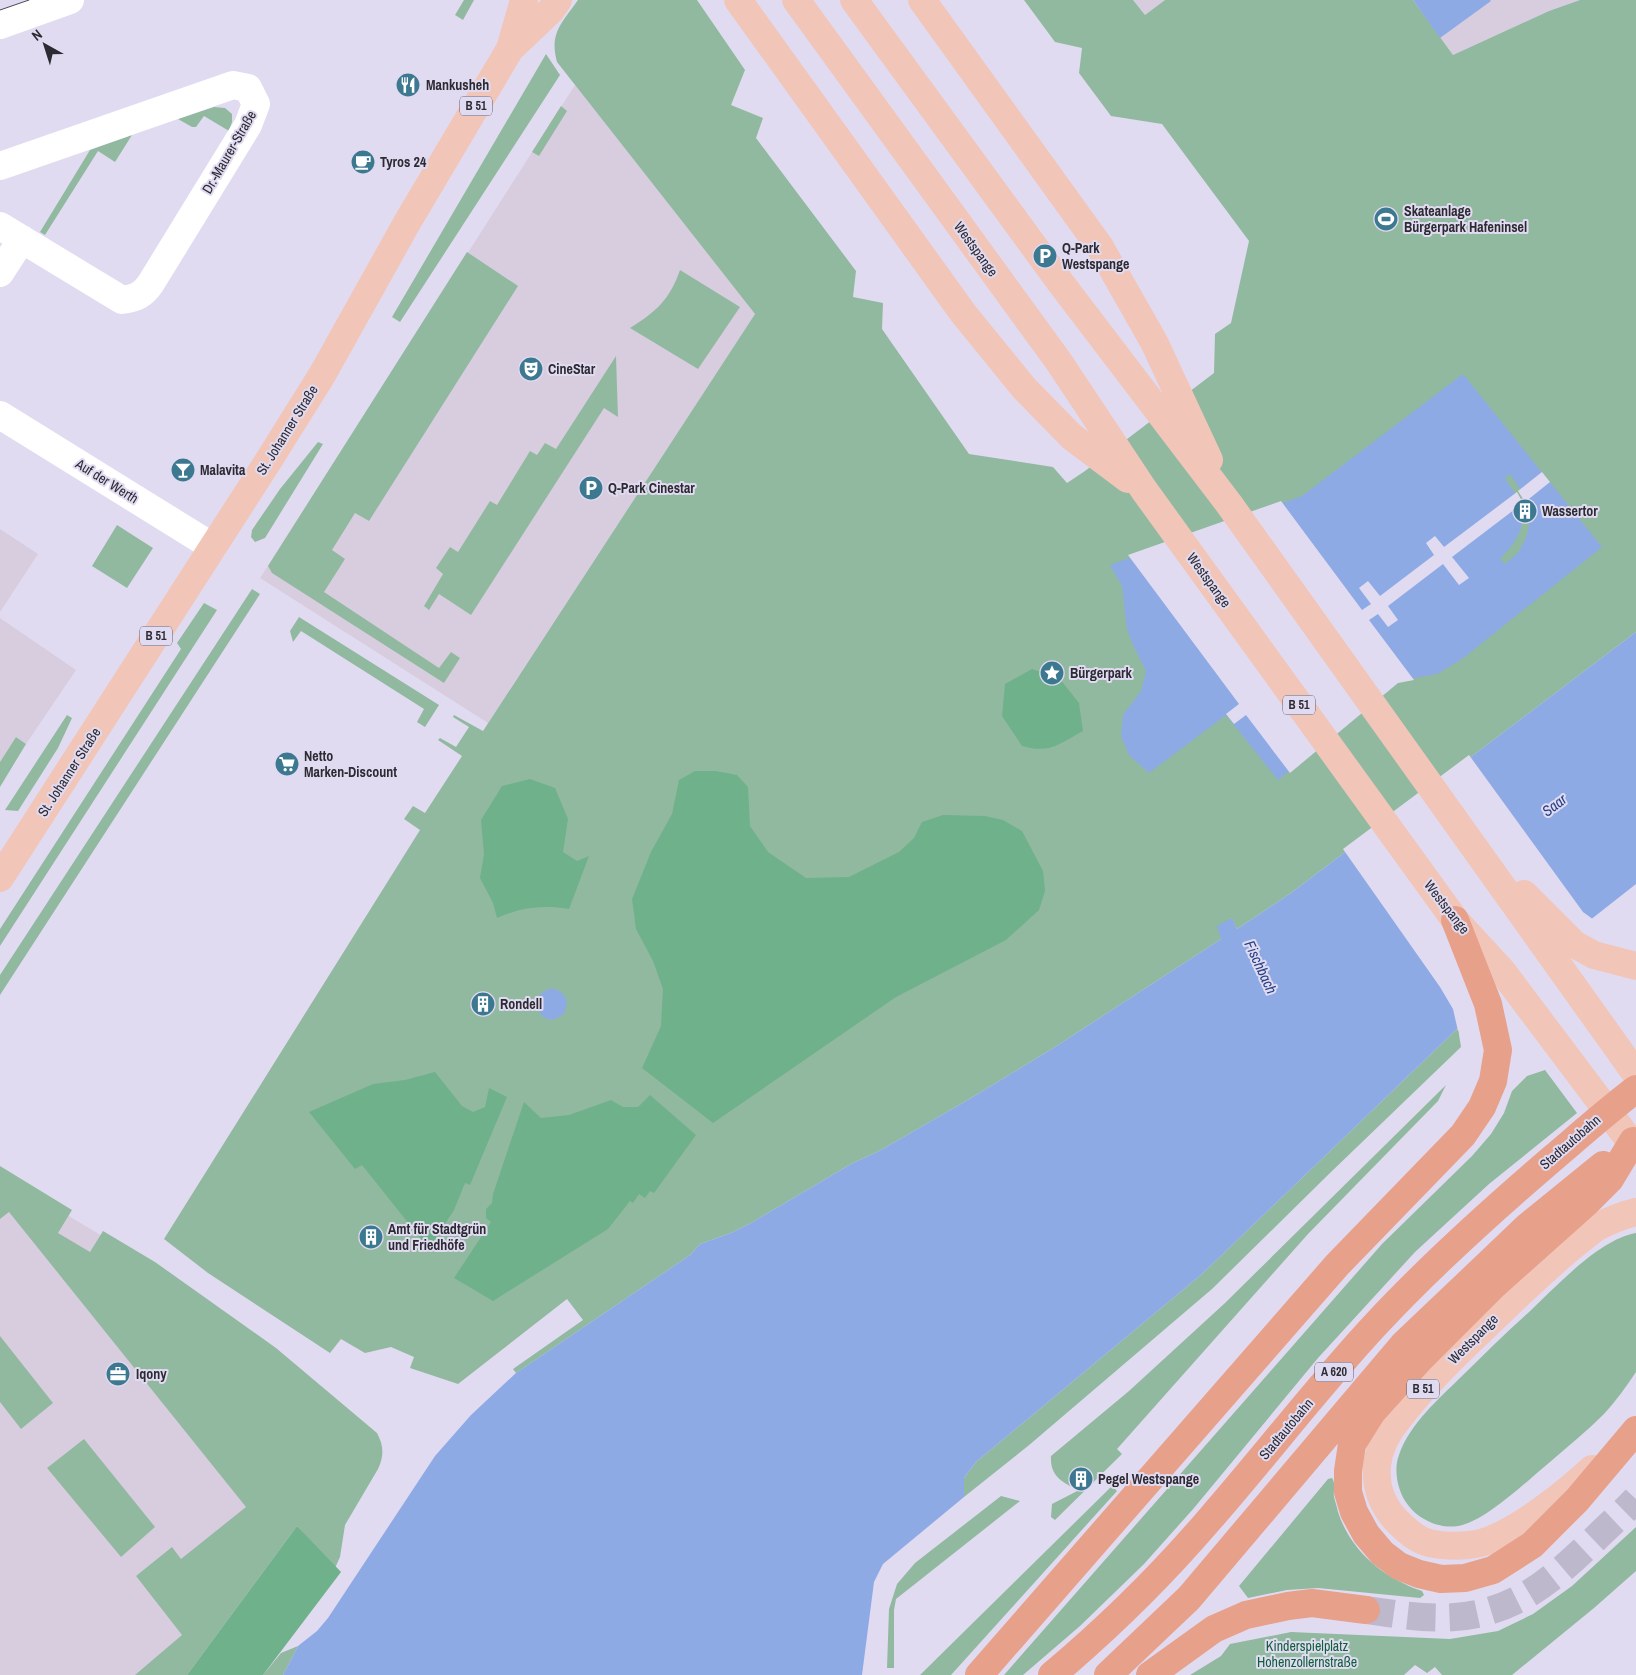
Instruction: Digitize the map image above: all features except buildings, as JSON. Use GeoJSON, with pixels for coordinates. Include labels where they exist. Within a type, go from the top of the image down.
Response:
{"type":"FeatureCollection","features":[{"type":"Feature","properties":{"kind":"highway"},"geometry":{"type":"LineString","coordinates":[[980,1675],[1337,1265],[1463,1135],[1482,1107],[1493,1081],[1498,1050],[1488,1004],[1454,920]]}},
{"type":"Feature","properties":{"kind":"highway","name":"Stadtautobahn"},"geometry":{"type":"LineString","coordinates":[[1052,1675],[1092,1641],[1209,1521],[1334,1372],[1376,1324],[1430,1268],[1502,1200],[1608,1110],[1636,1089]]}},
{"type":"Feature","properties":{"kind":"highway"},"geometry":{"type":"LineString","coordinates":[[1635,1143],[1610,1179],[1586,1204],[1493,1286],[1419,1360],[1372,1412],[1352,1444],[1348,1471],[1348,1492],[1354,1512],[1366,1534],[1382,1553],[1400,1566],[1420,1574],[1441,1579],[1465,1578],[1493,1570],[1523,1536],[1577,1500],[1636,1430]]}},
{"type":"Feature","properties":{"kind":"highway","name":"A 620"},"geometry":{"type":"LineString","coordinates":[[1108,1675],[1189,1598],[1403,1345],[1528,1226],[1635,1143]]}},
{"type":"Feature","properties":{"kind":"highway"},"geometry":{"type":"LineString","coordinates":[[1150,1675],[1214,1629],[1246,1615],[1312,1603],[1366,1610]]}},
{"type":"Feature","properties":{"kind":"main road","name":"St. Johanner Straße"},"geometry":{"type":"LineString","coordinates":[[0,878],[322,375],[408,221],[510,49],[524,0]]}},
{"type":"Feature","properties":{"kind":"main road","name":"St. Johanner Straße"},"geometry":{"type":"LineString","coordinates":[[510,49],[551,10],[558,0]]}},
{"type":"Feature","properties":{"kind":"main road"},"geometry":{"type":"LineString","coordinates":[[738,0],[963,313],[1024,388],[1072,437],[1144,490]]}},
{"type":"Feature","properties":{"kind":"main road","name":"Westspange"},"geometry":{"type":"LineString","coordinates":[[796,0],[1058,362],[1144,490],[1454,920],[1502,971],[1635,1143]]}},
{"type":"Feature","properties":{"kind":"main road"},"geometry":{"type":"LineString","coordinates":[[854,0],[1060,282],[1229,504],[1636,1074]]}},
{"type":"Feature","properties":{"kind":"main road"},"geometry":{"type":"LineString","coordinates":[[922,0],[1100,247],[1154,342],[1229,504]]}},
{"type":"Feature","properties":{"kind":"main road"},"geometry":{"type":"LineString","coordinates":[[1472,842],[1574,944],[1594,955],[1636,966]]}},
{"type":"Feature","properties":{"kind":"main road","name":"Westspange"},"geometry":{"type":"LineString","coordinates":[[1636,1212],[1596,1228],[1558,1258],[1421,1390],[1397,1419],[1382,1446],[1377,1465],[1378,1486],[1384,1504],[1393,1518],[1406,1530],[1423,1541],[1448,1546],[1470,1545],[1490,1540],[1523,1536],[1636,1426]]}},
{"type":"Feature","properties":{"kind":"street"},"geometry":{"type":"LineString","coordinates":[[0,25],[70,0]]}},
{"type":"Feature","properties":{"kind":"street","name":"Dr.-Maurer-Straße"},"geometry":{"type":"LineString","coordinates":[[0,166],[234,85],[248,88],[256,104],[248,125],[151,283],[145,291],[135,298],[122,300],[11,232],[0,273]]}},
{"type":"Feature","properties":{"kind":"street","name":"Auf der Werth"},"geometry":{"type":"LineString","coordinates":[[0,415],[213,547]]}},
{"type":"Feature","properties":{"kind":"shaded area"},"geometry":{"type":"Polygon","coordinates":[[[1133,0],[1165,0],[1145,15],[1133,0]]]}},
{"type":"Feature","properties":{"kind":"shaded area"},"geometry":{"type":"Polygon","coordinates":[[[1413,0],[1580,0],[1549,11],[1453,55],[1413,0]]]}},
{"type":"Feature","properties":{"kind":"shaded area"},"geometry":{"type":"Polygon","coordinates":[[[575,85],[755,314],[488,723],[260,578],[575,85]]]}},
{"type":"Feature","properties":{"kind":"shaded area"},"geometry":{"type":"Polygon","coordinates":[[[0,529],[38,554],[0,612],[0,529]]]}},
{"type":"Feature","properties":{"kind":"shaded area"},"geometry":{"type":"Polygon","coordinates":[[[0,618],[76,670],[26,744],[16,737],[0,762],[0,618]]]}},
{"type":"Feature","properties":{"kind":"shaded area","name":"Iqony"},"geometry":{"type":"Polygon","coordinates":[[[0,1175],[104,1237],[320,1480],[187,1675],[0,1675],[0,1175]]]}},
{"type":"Feature","properties":{"kind":"green space"},"geometry":{"type":"Polygon","coordinates":[[[464,0],[474,0],[463,20],[455,15],[464,0]]]}},
{"type":"Feature","properties":{"kind":"green space","name":"Bürgerpark"},"geometry":{"type":"Polygon","coordinates":[[[578,0],[697,0],[745,70],[731,105],[763,118],[756,138],[856,271],[853,297],[883,303],[882,329],[969,454],[1053,467],[1067,483],[1214,373],[1215,334],[1231,323],[1249,241],[1162,124],[1111,116],[1079,73],[1082,48],[1055,42],[1024,0],[1133,0],[1145,15],[1165,0],[1413,0],[1453,55],[1549,11],[1580,0],[1636,0],[1636,632],[1291,893],[1237,929],[1231,918],[1221,939],[1055,1047],[966,1101],[881,1150],[851,1164],[751,1223],[731,1233],[700,1244],[690,1255],[516,1373],[513,1369],[583,1320],[567,1299],[458,1384],[410,1368],[414,1357],[391,1347],[365,1353],[341,1339],[330,1353],[208,1273],[164,1239],[420,830],[404,819],[413,806],[425,813],[462,756],[438,740],[440,738],[456,747],[469,727],[453,717],[454,715],[483,731],[755,314],[557,62],[555,43],[558,29],[578,0]]]}},
{"type":"Feature","properties":{"kind":"green space"},"geometry":{"type":"Polygon","coordinates":[[[546,54],[560,75],[400,322],[392,317],[546,54]]]}},
{"type":"Feature","properties":{"kind":"green space"},"geometry":{"type":"Polygon","coordinates":[[[561,106],[567,111],[539,156],[532,152],[561,106]]]}},
{"type":"Feature","properties":{"kind":"green space"},"geometry":{"type":"Polygon","coordinates":[[[214,107],[225,108],[232,114],[229,131],[204,116],[196,127],[192,127],[178,119],[214,107]]]}},
{"type":"Feature","properties":{"kind":"green space"},"geometry":{"type":"Polygon","coordinates":[[[132,135],[115,162],[98,151],[45,235],[40,232],[90,150],[132,135]]]}},
{"type":"Feature","properties":{"kind":"green space"},"geometry":{"type":"Polygon","coordinates":[[[467,252],[518,286],[369,521],[355,513],[332,550],[345,559],[324,592],[439,668],[451,652],[460,658],[444,683],[272,573],[268,566],[467,252]]]}},
{"type":"Feature","properties":{"kind":"green space"},"geometry":{"type":"Polygon","coordinates":[[[680,270],[740,307],[698,369],[630,328],[661,304],[672,289],[680,270]]]}},
{"type":"Feature","properties":{"kind":"green space"},"geometry":{"type":"Polygon","coordinates":[[[616,356],[618,417],[604,408],[471,615],[439,594],[429,610],[424,606],[443,574],[436,568],[450,547],[458,552],[490,501],[497,505],[530,451],[537,455],[545,443],[556,449],[616,356]]]}},
{"type":"Feature","properties":{"kind":"green space"},"geometry":{"type":"Polygon","coordinates":[[[318,442],[323,444],[265,538],[255,542],[251,537],[252,530],[280,489],[318,442]]]}},
{"type":"Feature","properties":{"kind":"green space"},"geometry":{"type":"Polygon","coordinates":[[[117,525],[153,548],[127,588],[92,566],[117,525]]]}},
{"type":"Feature","properties":{"kind":"green space"},"geometry":{"type":"Polygon","coordinates":[[[252,589],[260,594],[0,995],[0,975],[252,589]]]}},
{"type":"Feature","properties":{"kind":"green space"},"geometry":{"type":"Polygon","coordinates":[[[204,603],[217,610],[0,946],[0,929],[181,649],[177,643],[204,603]]]}},
{"type":"Feature","properties":{"kind":"green space"},"geometry":{"type":"Polygon","coordinates":[[[299,617],[439,705],[425,727],[417,722],[424,709],[301,631],[293,642],[290,631],[299,617]]]}},
{"type":"Feature","properties":{"kind":"green space"},"geometry":{"type":"Polygon","coordinates":[[[1032,669],[1059,678],[1079,703],[1083,731],[1061,744],[1047,748],[1040,749],[1022,746],[1002,716],[1005,684],[1032,669]]]}},
{"type":"Feature","properties":{"kind":"green space"},"geometry":{"type":"Polygon","coordinates":[[[67,715],[72,718],[58,748],[18,811],[5,810],[67,715]]]}},
{"type":"Feature","properties":{"kind":"green space"},"geometry":{"type":"Polygon","coordinates":[[[16,737],[26,744],[0,787],[0,762],[16,737]]]}},
{"type":"Feature","properties":{"kind":"green space"},"geometry":{"type":"Polygon","coordinates":[[[695,771],[716,771],[737,775],[748,787],[750,826],[768,852],[806,878],[849,877],[899,852],[914,838],[922,822],[943,815],[985,816],[1003,820],[1022,831],[1043,871],[1045,891],[1039,910],[1006,940],[896,997],[713,1123],[642,1068],[661,1026],[663,989],[653,961],[636,929],[632,899],[651,852],[672,814],[679,780],[695,771]]]}},
{"type":"Feature","properties":{"kind":"green space"},"geometry":{"type":"Polygon","coordinates":[[[530,779],[555,788],[568,819],[563,852],[577,861],[589,856],[569,909],[533,908],[515,911],[497,918],[493,903],[480,878],[484,854],[481,820],[502,786],[530,779]]]}},
{"type":"Feature","properties":{"kind":"green space"},"geometry":{"type":"Polygon","coordinates":[[[1458,1028],[1461,1047],[1212,1289],[1028,1446],[964,1497],[964,1478],[976,1462],[1202,1274],[1458,1028]]]}},
{"type":"Feature","properties":{"kind":"green space"},"geometry":{"type":"Polygon","coordinates":[[[1545,1070],[1577,1113],[1489,1184],[1415,1252],[1318,1358],[1194,1508],[1144,1564],[1080,1626],[1023,1675],[1004,1675],[1382,1244],[1472,1156],[1491,1134],[1504,1113],[1512,1091],[1527,1076],[1545,1070]]]}},
{"type":"Feature","properties":{"kind":"green space"},"geometry":{"type":"Polygon","coordinates":[[[435,1072],[462,1106],[473,1112],[485,1107],[489,1088],[507,1097],[470,1185],[465,1183],[454,1210],[430,1247],[425,1244],[362,1165],[355,1169],[309,1112],[373,1084],[405,1080],[435,1072]]]}},
{"type":"Feature","properties":{"kind":"green space"},"geometry":{"type":"Polygon","coordinates":[[[1446,1085],[1438,1101],[1308,1234],[1117,1449],[1122,1454],[1055,1520],[1051,1517],[1052,1504],[1087,1486],[1088,1477],[1083,1472],[1075,1473],[1073,1481],[1075,1485],[1080,1487],[1076,1489],[1070,1486],[1054,1473],[1051,1456],[1129,1391],[1225,1303],[1446,1085]]]}},
{"type":"Feature","properties":{"kind":"green space"},"geometry":{"type":"Polygon","coordinates":[[[650,1095],[696,1135],[654,1193],[650,1191],[645,1198],[639,1194],[633,1203],[630,1201],[608,1229],[493,1301],[454,1278],[491,1222],[486,1218],[486,1209],[492,1203],[493,1194],[524,1102],[541,1118],[569,1115],[611,1100],[623,1107],[638,1107],[650,1095]]]}},
{"type":"Feature","properties":{"kind":"green space"},"geometry":{"type":"Polygon","coordinates":[[[0,1166],[72,1210],[58,1233],[90,1252],[103,1231],[155,1262],[276,1348],[377,1433],[379,1438],[382,1447],[380,1464],[345,1525],[340,1557],[335,1568],[297,1526],[187,1675],[135,1675],[182,1635],[136,1576],[172,1547],[181,1559],[246,1507],[9,1212],[0,1219],[0,1166]]]}},
{"type":"Feature","properties":{"kind":"green space"},"geometry":{"type":"Polygon","coordinates":[[[1636,1233],[1636,1372],[1617,1399],[1604,1414],[1577,1438],[1506,1499],[1481,1517],[1469,1523],[1451,1527],[1437,1525],[1418,1515],[1404,1500],[1399,1488],[1396,1467],[1399,1455],[1410,1432],[1435,1403],[1564,1278],[1607,1245],[1622,1237],[1636,1233]]]}},
{"type":"Feature","properties":{"kind":"green space"},"geometry":{"type":"Polygon","coordinates":[[[0,1336],[53,1403],[21,1429],[0,1402],[0,1336]]]}},
{"type":"Feature","properties":{"kind":"green space"},"geometry":{"type":"Polygon","coordinates":[[[84,1439],[155,1527],[121,1557],[47,1468],[84,1439]]]}},
{"type":"Feature","properties":{"kind":"green space"},"geometry":{"type":"Polygon","coordinates":[[[1332,1478],[1338,1512],[1351,1539],[1360,1551],[1382,1571],[1408,1586],[1422,1591],[1424,1595],[1420,1598],[1318,1588],[1287,1590],[1248,1598],[1239,1586],[1328,1479],[1332,1478]]]}},
{"type":"Feature","properties":{"kind":"green space"},"geometry":{"type":"Polygon","coordinates":[[[1112,1486],[1117,1491],[951,1675],[920,1675],[1112,1486]]]}},
{"type":"Feature","properties":{"kind":"green space"},"geometry":{"type":"Polygon","coordinates":[[[1001,1496],[1020,1501],[896,1599],[894,1610],[894,1668],[887,1668],[889,1609],[897,1584],[915,1563],[1001,1496]]]}},
{"type":"Feature","properties":{"kind":"green space"},"geometry":{"type":"Polygon","coordinates":[[[297,1526],[341,1572],[263,1675],[187,1675],[297,1526]]]}},
{"type":"Feature","properties":{"kind":"green space","name":"Kinderspielplatz Hohenzollernstraße"},"geometry":{"type":"Polygon","coordinates":[[[1636,1527],[1636,1571],[1512,1675],[1442,1675],[1435,1667],[1427,1673],[1415,1665],[1404,1675],[1190,1675],[1221,1656],[1230,1644],[1291,1632],[1450,1639],[1498,1631],[1533,1614],[1572,1586],[1636,1527]]]}},
{"type":"Feature","properties":{"kind":"green space"},"geometry":{"type":"Polygon","coordinates":[[[298,1646],[283,1675],[263,1675],[281,1653],[298,1646]]]}},
{"type":"Feature","properties":{"kind":"water"},"geometry":{"type":"Polygon","coordinates":[[[1413,0],[1490,0],[1491,1],[1440,38],[1413,0]]]}},
{"type":"Feature","properties":{"kind":"water"},"geometry":{"type":"Polygon","coordinates":[[[1463,374],[1602,547],[1462,659],[1437,674],[1397,681],[1278,780],[1226,715],[1149,773],[1129,755],[1121,736],[1123,715],[1141,691],[1146,671],[1127,629],[1122,586],[1110,565],[1302,496],[1463,374]],[[1510,474],[1505,478],[1520,502],[1523,518],[1519,533],[1511,547],[1500,559],[1505,564],[1518,553],[1526,538],[1530,521],[1527,499],[1510,474]]]}},
{"type":"Feature","properties":{"kind":"water"},"geometry":{"type":"Polygon","coordinates":[[[1636,632],[1636,884],[1524,972],[1458,1028],[1202,1274],[976,1462],[964,1478],[964,1497],[883,1564],[874,1582],[862,1675],[283,1675],[298,1646],[317,1631],[328,1618],[435,1456],[471,1415],[516,1373],[690,1255],[700,1244],[731,1233],[751,1223],[851,1164],[881,1150],[966,1101],[1055,1047],[1221,939],[1217,926],[1232,918],[1237,929],[1291,893],[1636,632]]]}},
{"type":"Feature","properties":{"kind":"water"},"geometry":{"type":"Polygon","coordinates":[[[548,989],[555,989],[560,992],[565,996],[567,1003],[564,1014],[553,1020],[544,1018],[536,1008],[538,996],[548,989]]]}},
{"type":"Feature","properties":{"kind":"pier"},"geometry":{"type":"Polygon","coordinates":[[[1542,472],[1550,482],[1525,502],[1518,491],[1542,472]]]}},
{"type":"Feature","properties":{"kind":"pier"},"geometry":{"type":"Polygon","coordinates":[[[1517,492],[1523,503],[1452,557],[1469,578],[1459,585],[1443,564],[1388,606],[1398,620],[1388,627],[1378,614],[1369,620],[1414,680],[1398,683],[1290,773],[1246,715],[1234,724],[1226,714],[1239,704],[1128,555],[1281,501],[1362,610],[1371,604],[1359,588],[1368,581],[1380,596],[1434,555],[1426,543],[1435,536],[1444,547],[1517,492]]]}},
{"type":"Feature","properties":{"kind":"pier"},"geometry":{"type":"Polygon","coordinates":[[[1469,755],[1583,912],[1594,920],[1458,1031],[1453,1009],[1440,987],[1343,849],[1469,755]]]}},
{"type":"Feature","properties":{"kind":"tunnel"},"geometry":{"type":"LineString","coordinates":[[1366,1610],[1436,1618],[1477,1614],[1495,1609],[1527,1594],[1555,1575],[1582,1552],[1636,1499]]}},
{"type":"Feature","properties":{"kind":"tram line"},"geometry":{"type":"LineString","coordinates":[[0,10],[29,0]]}},
{"type":"Feature","properties":{"kind":"place","name":"Mankusheh"},"geometry":{"type":"Point","coordinates":[408,85]}},
{"type":"Feature","properties":{"kind":"place","name":"Tyros 24"},"geometry":{"type":"Point","coordinates":[363,162]}},
{"type":"Feature","properties":{"kind":"place","name":"Skateanlage Bürgerpark Hafeninsel"},"geometry":{"type":"Point","coordinates":[1386,219]}},
{"type":"Feature","properties":{"kind":"place","name":"Q-Park Westspange"},"geometry":{"type":"Point","coordinates":[1045,256]}},
{"type":"Feature","properties":{"kind":"place","name":"CineStar"},"geometry":{"type":"Point","coordinates":[531,369]}},
{"type":"Feature","properties":{"kind":"place","name":"Malavita"},"geometry":{"type":"Point","coordinates":[183,470]}},
{"type":"Feature","properties":{"kind":"place","name":"Q-Park Cinestar"},"geometry":{"type":"Point","coordinates":[591,488]}},
{"type":"Feature","properties":{"kind":"place","name":"Wassertor"},"geometry":{"type":"Point","coordinates":[1525,511]}},
{"type":"Feature","properties":{"kind":"place","name":"Bürgerpark"},"geometry":{"type":"Point","coordinates":[1052,673]}},
{"type":"Feature","properties":{"kind":"place","name":"Netto Marken-Discount"},"geometry":{"type":"Point","coordinates":[287,764]}},
{"type":"Feature","properties":{"kind":"place","name":"Rondell"},"geometry":{"type":"Point","coordinates":[483,1004]}},
{"type":"Feature","properties":{"kind":"place","name":"Amt für Stadtgrün und Friedhöfe"},"geometry":{"type":"Point","coordinates":[371,1237]}},
{"type":"Feature","properties":{"kind":"place","name":"Iqony"},"geometry":{"type":"Point","coordinates":[118,1374]}},
{"type":"Feature","properties":{"kind":"place","name":"Pegel Westspange"},"geometry":{"type":"Point","coordinates":[1081,1479]}},
{"type":"Feature","properties":{"kind":"water label","name":"Saar"},"geometry":{"type":"Point","coordinates":[1554,805]}},
{"type":"Feature","properties":{"kind":"water label","name":"Fischbach"},"geometry":{"type":"Point","coordinates":[1261,967]}}]}
